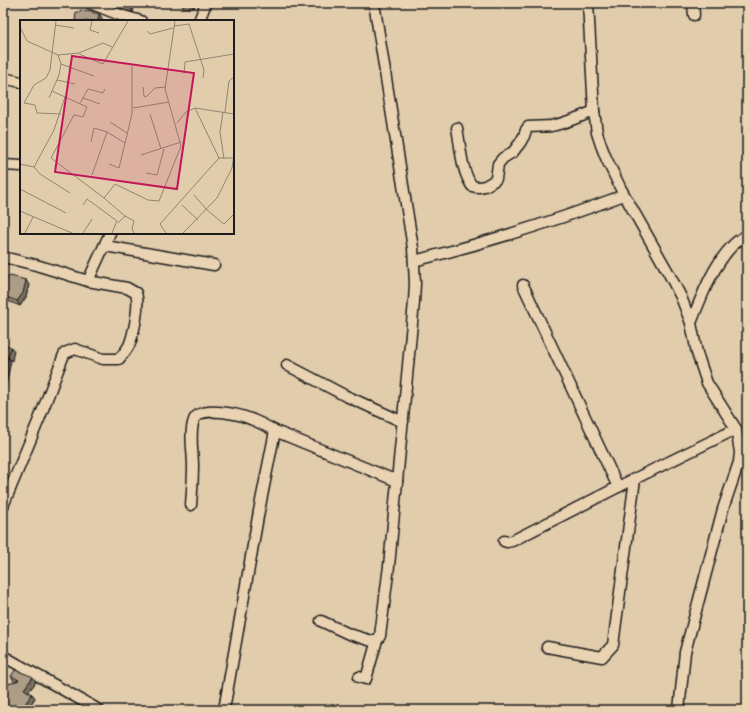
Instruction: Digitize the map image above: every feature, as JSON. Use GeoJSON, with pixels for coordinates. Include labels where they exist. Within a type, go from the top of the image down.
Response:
{"type":"FeatureCollection","features":[{"type":"Feature","properties":{"kind":"street"},"geometry":{"type":"LineString","coordinates":[[90,3],[138,20]]}},
{"type":"Feature","properties":{"kind":"street"},"geometry":{"type":"LineString","coordinates":[[199,20],[206,3]]}},
{"type":"Feature","properties":{"kind":"street"},"geometry":{"type":"LineString","coordinates":[[588,3],[594,112],[601,145],[624,195],[681,297],[691,323],[697,352],[706,383],[736,429],[740,452],[739,462],[723,509],[685,652],[679,710]]}},
{"type":"Feature","properties":{"kind":"street"},"geometry":{"type":"LineString","coordinates":[[693,3],[694,15]]}},
{"type":"Feature","properties":{"kind":"street"},"geometry":{"type":"LineString","coordinates":[[359,676],[366,679],[377,640],[381,632],[390,566],[414,302],[413,248],[375,9]]}},
{"type":"Feature","properties":{"kind":"street"},"geometry":{"type":"LineString","coordinates":[[3,78],[20,82]]}},
{"type":"Feature","properties":{"kind":"street"},"geometry":{"type":"LineString","coordinates":[[457,128],[466,177],[472,186],[477,188],[485,187],[496,179],[498,164],[503,158],[513,152],[520,143],[528,127],[561,124],[594,112]]}},
{"type":"Feature","properties":{"kind":"street"},"geometry":{"type":"LineString","coordinates":[[3,165],[20,166]]}},
{"type":"Feature","properties":{"kind":"street"},"geometry":{"type":"LineString","coordinates":[[414,261],[458,250],[503,236],[594,207],[624,195]]}},
{"type":"Feature","properties":{"kind":"street"},"geometry":{"type":"LineString","coordinates":[[88,281],[110,234]]}},
{"type":"Feature","properties":{"kind":"street"},"geometry":{"type":"LineString","coordinates":[[691,323],[701,298],[721,260],[735,243],[747,235]]}},
{"type":"Feature","properties":{"kind":"street"},"geometry":{"type":"LineString","coordinates":[[105,246],[214,265]]}},
{"type":"Feature","properties":{"kind":"street"},"geometry":{"type":"LineString","coordinates":[[3,257],[36,265],[88,281],[126,288],[136,293],[138,298],[130,344],[119,359],[103,359],[75,349],[65,353],[3,506]]}},
{"type":"Feature","properties":{"kind":"street"},"geometry":{"type":"LineString","coordinates":[[523,285],[618,487]]}},
{"type":"Feature","properties":{"kind":"street"},"geometry":{"type":"LineString","coordinates":[[287,365],[344,395],[403,422]]}},
{"type":"Feature","properties":{"kind":"street"},"geometry":{"type":"LineString","coordinates":[[191,505],[193,466],[192,432],[196,416],[205,412],[235,414],[254,420],[275,431],[397,481]]}},
{"type":"Feature","properties":{"kind":"street"},"geometry":{"type":"LineString","coordinates":[[504,541],[512,541],[736,429]]}},
{"type":"Feature","properties":{"kind":"street"},"geometry":{"type":"LineString","coordinates":[[226,704],[259,511],[275,431]]}},
{"type":"Feature","properties":{"kind":"street"},"geometry":{"type":"LineString","coordinates":[[547,647],[602,657],[614,645],[634,479]]}},
{"type":"Feature","properties":{"kind":"street"},"geometry":{"type":"LineString","coordinates":[[320,621],[349,634],[372,641],[377,640]]}},
{"type":"Feature","properties":{"kind":"street"},"geometry":{"type":"LineString","coordinates":[[3,656],[99,710]]}},
{"type":"Feature","properties":{"kind":"building"},"geometry":{"type":"Polygon","coordinates":[[[122,3],[132,3],[130,8],[122,6],[122,3]]]}},
{"type":"Feature","properties":{"kind":"building"},"geometry":{"type":"Polygon","coordinates":[[[192,3],[192,5],[181,4],[192,3]]]}},
{"type":"Feature","properties":{"kind":"building"},"geometry":{"type":"Polygon","coordinates":[[[80,10],[99,13],[98,20],[75,20],[76,12],[81,12],[80,10]]]}},
{"type":"Feature","properties":{"kind":"building"},"geometry":{"type":"Polygon","coordinates":[[[10,276],[26,280],[23,293],[17,301],[3,296],[3,280],[10,276]]]}},
{"type":"Feature","properties":{"kind":"building"},"geometry":{"type":"Polygon","coordinates":[[[3,344],[11,347],[7,357],[3,380],[3,344]]]}},
{"type":"Feature","properties":{"kind":"building"},"geometry":{"type":"Polygon","coordinates":[[[15,670],[33,677],[24,689],[32,694],[21,710],[17,710],[3,704],[3,686],[19,680],[11,676],[15,670]]]}}]}
